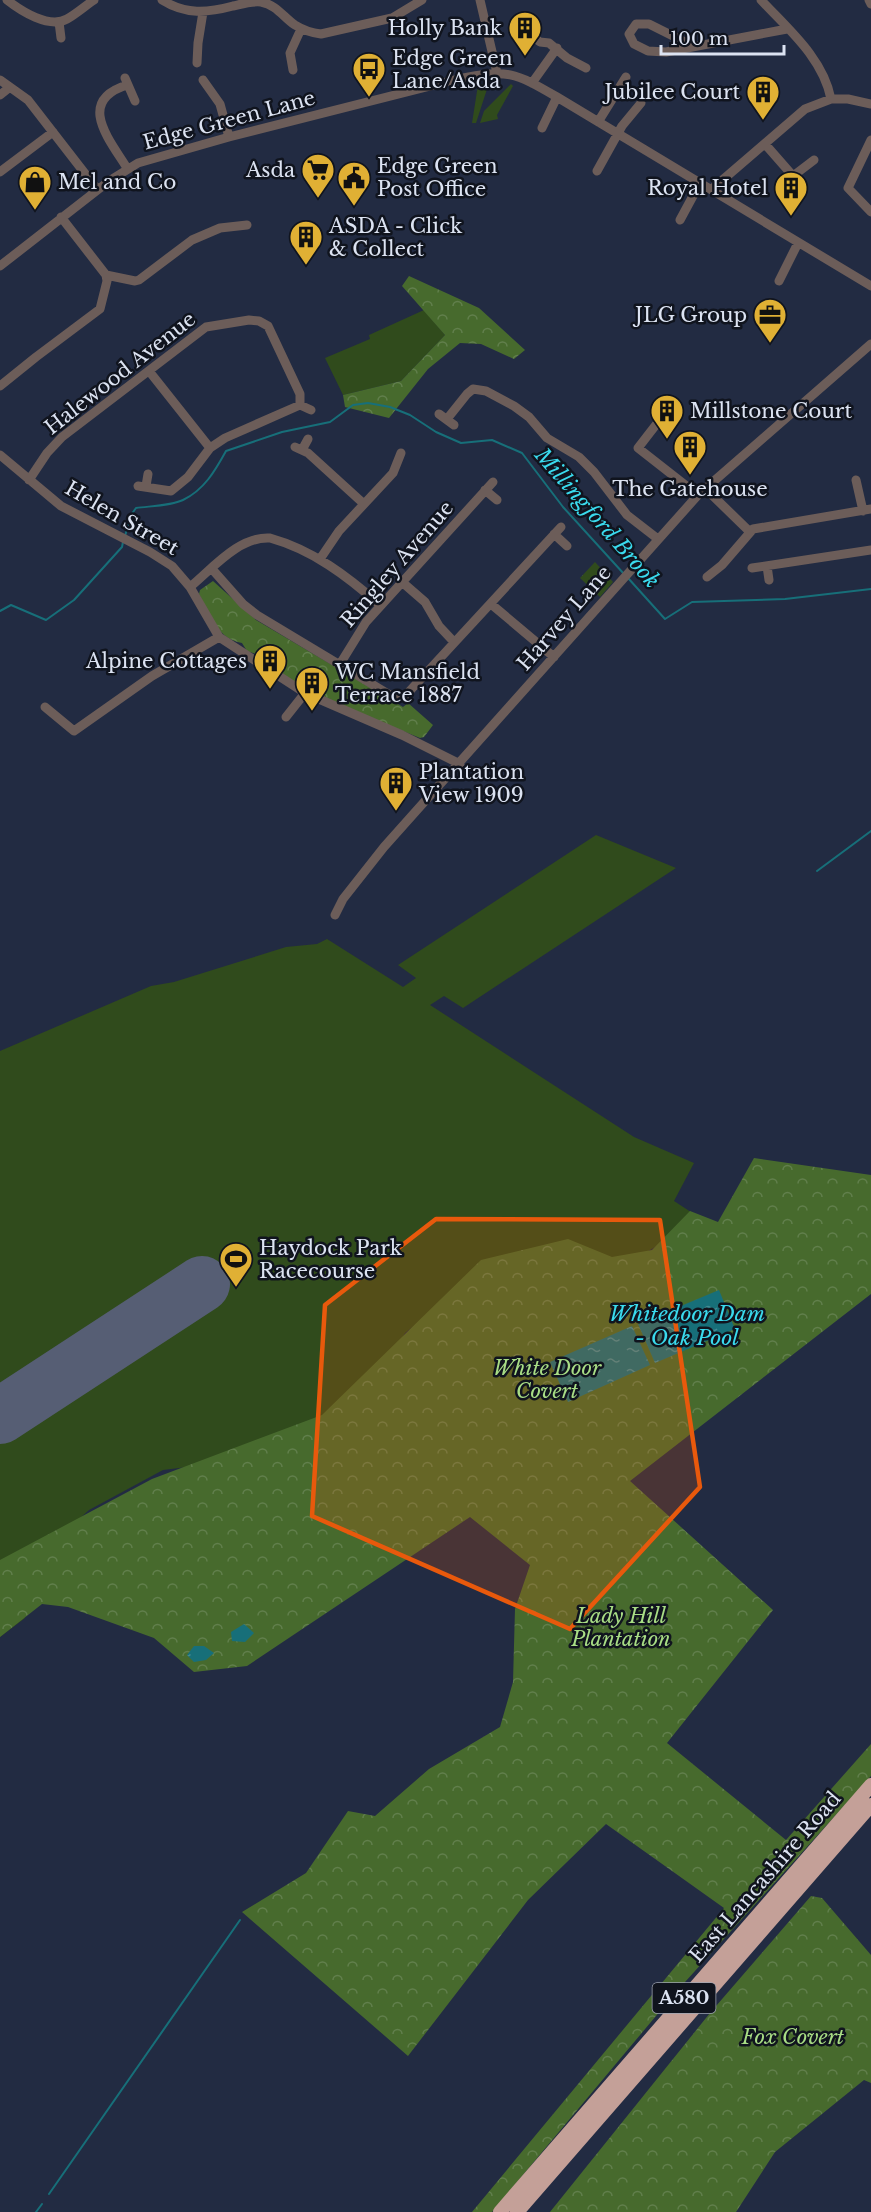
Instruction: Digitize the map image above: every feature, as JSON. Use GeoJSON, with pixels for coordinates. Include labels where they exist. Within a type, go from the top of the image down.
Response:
{"type":"FeatureCollection","features":[{"type":"Feature","properties":{"kind":"highway","name":"East Lancashire Road"},"geometry":{"type":"LineString","coordinates":[[500,2212],[871,1785]]}},
{"type":"Feature","properties":{"kind":"highway","name":"East Lancashire Road"},"geometry":{"type":"LineString","coordinates":[[517,2212],[871,1805]]}},
{"type":"Feature","properties":{"kind":"street"},"geometry":{"type":"LineString","coordinates":[[7,0],[41,19],[60,22],[68,19],[94,0]]}},
{"type":"Feature","properties":{"kind":"street"},"geometry":{"type":"LineString","coordinates":[[162,0],[180,9],[203,12],[237,2],[264,2],[276,8],[288,20],[312,33],[329,33],[392,18],[422,0]]}},
{"type":"Feature","properties":{"kind":"street"},"geometry":{"type":"LineString","coordinates":[[480,0],[497,73],[508,73],[557,97],[871,286]]}},
{"type":"Feature","properties":{"kind":"street"},"geometry":{"type":"LineString","coordinates":[[761,0],[818,64],[831,99]]}},
{"type":"Feature","properties":{"kind":"street"},"geometry":{"type":"LineString","coordinates":[[197,63],[203,12]]}},
{"type":"Feature","properties":{"kind":"street"},"geometry":{"type":"LineString","coordinates":[[60,22],[61,38]]}},
{"type":"Feature","properties":{"kind":"street"},"geometry":{"type":"LineString","coordinates":[[693,46],[649,24],[636,24],[629,34],[634,44],[656,53],[787,29]]}},
{"type":"Feature","properties":{"kind":"street"},"geometry":{"type":"LineString","coordinates":[[293,70],[290,57],[301,28]]}},
{"type":"Feature","properties":{"kind":"street"},"geometry":{"type":"LineString","coordinates":[[529,28],[532,36],[540,42],[549,43],[567,58],[586,68]]}},
{"type":"Feature","properties":{"kind":"street"},"geometry":{"type":"LineString","coordinates":[[532,83],[557,48]]}},
{"type":"Feature","properties":{"kind":"street"},"geometry":{"type":"LineString","coordinates":[[278,58],[290,57]]}},
{"type":"Feature","properties":{"kind":"street","name":"Edge Green Lane"},"geometry":{"type":"LineString","coordinates":[[0,266],[127,168],[152,158],[458,79],[497,73]]}},
{"type":"Feature","properties":{"kind":"street"},"geometry":{"type":"LineString","coordinates":[[598,122],[626,77]]}},
{"type":"Feature","properties":{"kind":"street"},"geometry":{"type":"LineString","coordinates":[[0,80],[28,100],[98,189]]}},
{"type":"Feature","properties":{"kind":"street"},"geometry":{"type":"LineString","coordinates":[[203,80],[220,104],[229,137]]}},
{"type":"Feature","properties":{"kind":"street"},"geometry":{"type":"LineString","coordinates":[[127,168],[106,130],[99,109],[103,98],[108,93],[126,82],[135,101]]}},
{"type":"Feature","properties":{"kind":"street"},"geometry":{"type":"LineString","coordinates":[[0,95],[10,87]]}},
{"type":"Feature","properties":{"kind":"street"},"geometry":{"type":"LineString","coordinates":[[542,128],[557,97]]}},
{"type":"Feature","properties":{"kind":"street"},"geometry":{"type":"LineString","coordinates":[[712,189],[805,109],[831,99],[848,99],[871,104]]}},
{"type":"Feature","properties":{"kind":"street"},"geometry":{"type":"LineString","coordinates":[[597,171],[617,134],[641,103]]}},
{"type":"Feature","properties":{"kind":"street"},"geometry":{"type":"LineString","coordinates":[[0,172],[53,132]]}},
{"type":"Feature","properties":{"kind":"street"},"geometry":{"type":"LineString","coordinates":[[871,140],[848,188],[871,212]]}},
{"type":"Feature","properties":{"kind":"street"},"geometry":{"type":"LineString","coordinates":[[765,144],[793,176]]}},
{"type":"Feature","properties":{"kind":"street"},"geometry":{"type":"LineString","coordinates":[[786,187],[793,176],[814,159]]}},
{"type":"Feature","properties":{"kind":"street"},"geometry":{"type":"LineString","coordinates":[[680,220],[700,183]]}},
{"type":"Feature","properties":{"kind":"street"},"geometry":{"type":"LineString","coordinates":[[0,386],[100,309],[107,280],[106,275],[61,217]]}},
{"type":"Feature","properties":{"kind":"street"},"geometry":{"type":"LineString","coordinates":[[106,275],[139,280],[192,240],[220,228],[247,225]]}},
{"type":"Feature","properties":{"kind":"street"},"geometry":{"type":"LineString","coordinates":[[779,281],[798,243]]}},
{"type":"Feature","properties":{"kind":"street","name":"Halewood Avenue"},"geometry":{"type":"LineString","coordinates":[[29,480],[47,453],[62,437],[206,327],[249,320],[265,323],[272,330],[300,394],[300,405]]}},
{"type":"Feature","properties":{"kind":"street","name":"Harvey Lane"},"geometry":{"type":"LineString","coordinates":[[335,915],[343,899],[384,848],[698,495],[871,344]]}},
{"type":"Feature","properties":{"kind":"street"},"geometry":{"type":"LineString","coordinates":[[149,371],[210,448]]}},
{"type":"Feature","properties":{"kind":"street"},"geometry":{"type":"LineString","coordinates":[[447,420],[467,393],[473,389],[486,391],[514,406],[529,417],[547,438],[586,464],[620,507],[658,539]]}},
{"type":"Feature","properties":{"kind":"street"},"geometry":{"type":"LineString","coordinates":[[148,474],[142,486],[171,490],[179,486],[210,448],[236,431],[300,405],[311,410]]}},
{"type":"Feature","properties":{"kind":"street"},"geometry":{"type":"LineString","coordinates":[[662,417],[638,448],[698,495]]}},
{"type":"Feature","properties":{"kind":"street"},"geometry":{"type":"LineString","coordinates":[[308,439],[298,448],[320,464],[364,504]]}},
{"type":"Feature","properties":{"kind":"street"},"geometry":{"type":"LineString","coordinates":[[320,559],[339,531],[393,473],[401,453]]}},
{"type":"Feature","properties":{"kind":"street","name":"Helen Street"},"geometry":{"type":"LineString","coordinates":[[0,455],[61,506],[124,538],[171,566],[190,587],[219,637],[305,693],[402,735],[460,764]]}},
{"type":"Feature","properties":{"kind":"street"},"geometry":{"type":"LineString","coordinates":[[707,577],[756,528],[867,510],[856,480]]}},
{"type":"Feature","properties":{"kind":"street","name":"Ringley Avenue"},"geometry":{"type":"LineString","coordinates":[[340,664],[366,622],[493,482]]}},
{"type":"Feature","properties":{"kind":"street"},"geometry":{"type":"LineString","coordinates":[[486,490],[497,500]]}},
{"type":"Feature","properties":{"kind":"street"},"geometry":{"type":"LineString","coordinates":[[712,495],[750,532]]}},
{"type":"Feature","properties":{"kind":"street"},"geometry":{"type":"LineString","coordinates":[[212,569],[243,604],[257,615],[395,698],[402,698],[557,531],[567,546]]}},
{"type":"Feature","properties":{"kind":"street"},"geometry":{"type":"LineString","coordinates":[[190,587],[244,544],[261,537],[278,540],[320,559],[354,581],[381,605]]}},
{"type":"Feature","properties":{"kind":"street"},"geometry":{"type":"LineString","coordinates":[[752,568],[871,550]]}},
{"type":"Feature","properties":{"kind":"street"},"geometry":{"type":"LineString","coordinates":[[767,566],[769,580]]}},
{"type":"Feature","properties":{"kind":"street"},"geometry":{"type":"LineString","coordinates":[[402,582],[425,602],[439,626],[454,642]]}},
{"type":"Feature","properties":{"kind":"street"},"geometry":{"type":"LineString","coordinates":[[491,604],[554,657]]}},
{"type":"Feature","properties":{"kind":"street"},"geometry":{"type":"LineString","coordinates":[[45,707],[74,731],[152,676],[219,637]]}},
{"type":"Feature","properties":{"kind":"street"},"geometry":{"type":"LineString","coordinates":[[286,717],[305,693]]}},
{"type":"Feature","properties":{"kind":"highlighted area"},"geometry":{"type":"Polygon","coordinates":[[[436,1219],[660,1220],[700,1487],[570,1629],[312,1516],[325,1305],[436,1219]]]}},
{"type":"Feature","properties":{"kind":"green space"},"geometry":{"type":"Polygon","coordinates":[[[489,83],[476,123],[472,123],[478,85],[489,83]]]}},
{"type":"Feature","properties":{"kind":"green space"},"geometry":{"type":"Polygon","coordinates":[[[511,84],[513,86],[497,115],[498,119],[480,123],[484,111],[511,84]]]}},
{"type":"Feature","properties":{"kind":"green space"},"geometry":{"type":"Polygon","coordinates":[[[409,276],[479,308],[525,350],[514,359],[481,344],[460,343],[428,369],[389,418],[345,407],[343,395],[401,381],[445,335],[402,286],[409,276]]]}},
{"type":"Feature","properties":{"kind":"green space"},"geometry":{"type":"Polygon","coordinates":[[[424,310],[445,335],[401,381],[343,395],[325,358],[370,339],[369,335],[424,310]]]}},
{"type":"Feature","properties":{"kind":"green space"},"geometry":{"type":"Polygon","coordinates":[[[595,562],[613,582],[600,597],[580,578],[595,562]]]}},
{"type":"Feature","properties":{"kind":"green space"},"geometry":{"type":"Polygon","coordinates":[[[213,581],[256,620],[403,707],[408,703],[433,725],[424,737],[420,738],[305,691],[272,668],[262,656],[247,651],[242,643],[233,641],[220,631],[199,594],[200,590],[213,581]]]}},
{"type":"Feature","properties":{"kind":"green space","name":"Haydock Park Racecourse"},"geometry":{"type":"Polygon","coordinates":[[[596,835],[676,868],[463,1008],[444,996],[430,1005],[634,1137],[694,1163],[674,1201],[694,1214],[665,1241],[635,1259],[429,1314],[405,1333],[381,1377],[358,1409],[195,1466],[163,1470],[89,1510],[68,1529],[12,1603],[25,1618],[0,1637],[0,1051],[151,986],[174,982],[286,947],[317,944],[327,939],[403,987],[416,978],[398,965],[596,835]]]}},
{"type":"Feature","properties":{"kind":"green space"},"geometry":{"type":"Polygon","coordinates":[[[754,1158],[871,1175],[871,1294],[630,1481],[773,1610],[667,1743],[786,1840],[871,1744],[871,1776],[676,1992],[492,2212],[472,2212],[724,1908],[606,1824],[528,1900],[408,2056],[242,1912],[306,1873],[348,1811],[375,1816],[429,1769],[500,1727],[513,1682],[515,1609],[530,1565],[470,1517],[247,1666],[194,1672],[154,1638],[68,1607],[42,1604],[0,1637],[0,1560],[152,1479],[322,1415],[481,1260],[568,1239],[612,1257],[652,1250],[690,1211],[718,1222],[754,1158]]]}},
{"type":"Feature","properties":{"kind":"green space","name":"Fox Covert"},"geometry":{"type":"Polygon","coordinates":[[[811,1896],[822,1898],[871,1955],[871,2083],[864,2080],[775,2152],[736,2212],[550,2212],[710,2013],[811,1896]]]}},
{"type":"Feature","properties":{"kind":"water","name":"Whitedoor Dam - Oak Pool"},"geometry":{"type":"Polygon","coordinates":[[[719,1290],[735,1329],[655,1363],[638,1324],[719,1290]]]}},
{"type":"Feature","properties":{"kind":"water"},"geometry":{"type":"Polygon","coordinates":[[[632,1326],[650,1365],[568,1402],[550,1362],[632,1326]]]}},
{"type":"Feature","properties":{"kind":"water"},"geometry":{"type":"Polygon","coordinates":[[[244,1624],[254,1633],[245,1642],[232,1641],[231,1632],[244,1624]]]}},
{"type":"Feature","properties":{"kind":"water"},"geometry":{"type":"Polygon","coordinates":[[[194,1646],[204,1646],[214,1653],[206,1660],[194,1662],[187,1655],[194,1646]]]}},
{"type":"Feature","properties":{"kind":"waterway","name":"Millingford Brook"},"geometry":{"type":"LineString","coordinates":[[125,536],[131,515],[136,508],[160,506],[190,496],[208,479],[226,451],[282,432],[330,422],[353,405],[368,403],[390,407],[410,415],[436,432],[461,443],[492,440],[522,453],[563,507],[624,574]]}},
{"type":"Feature","properties":{"kind":"waterway","name":"Millingford Brook"},"geometry":{"type":"LineString","coordinates":[[0,611],[11,605],[46,620],[74,600],[122,547],[123,542]]}},
{"type":"Feature","properties":{"kind":"waterway","name":"Millingford Brook"},"geometry":{"type":"LineString","coordinates":[[628,578],[665,619],[692,602],[785,599],[871,589]]}},
{"type":"Feature","properties":{"kind":"waterway"},"geometry":{"type":"LineString","coordinates":[[817,871],[871,831]]}},
{"type":"Feature","properties":{"kind":"waterway"},"geometry":{"type":"LineString","coordinates":[[49,2194],[240,1920]]}},
{"type":"Feature","properties":{"kind":"waterway"},"geometry":{"type":"LineString","coordinates":[[36,2212],[42,2204]]}},
{"type":"Feature","properties":{"kind":"runway"},"geometry":{"type":"LineString","coordinates":[[0,1416],[202,1284]]}},
{"type":"Feature","properties":{"kind":"place","name":"Holly Bank"},"geometry":{"type":"Point","coordinates":[525,57]}},
{"type":"Feature","properties":{"kind":"place","name":"Edge Green Lane/Asda"},"geometry":{"type":"Point","coordinates":[369,98]}},
{"type":"Feature","properties":{"kind":"place","name":"Jubilee Court"},"geometry":{"type":"Point","coordinates":[763,121]}},
{"type":"Feature","properties":{"kind":"place","name":"Asda"},"geometry":{"type":"Point","coordinates":[318,199]}},
{"type":"Feature","properties":{"kind":"place","name":"Edge Green Post Office"},"geometry":{"type":"Point","coordinates":[354,207]}},
{"type":"Feature","properties":{"kind":"place","name":"Mel and Co"},"geometry":{"type":"Point","coordinates":[35,211]}},
{"type":"Feature","properties":{"kind":"place","name":"Royal Hotel"},"geometry":{"type":"Point","coordinates":[791,217]}},
{"type":"Feature","properties":{"kind":"place","name":"ASDA - Click & Collect"},"geometry":{"type":"Point","coordinates":[306,266]}},
{"type":"Feature","properties":{"kind":"place","name":"JLG Group"},"geometry":{"type":"Point","coordinates":[770,344]}},
{"type":"Feature","properties":{"kind":"place","name":"Millstone Court"},"geometry":{"type":"Point","coordinates":[667,440]}},
{"type":"Feature","properties":{"kind":"place","name":"The Gatehouse"},"geometry":{"type":"Point","coordinates":[690,476]}},
{"type":"Feature","properties":{"kind":"place","name":"Alpine Cottages"},"geometry":{"type":"Point","coordinates":[270,690]}},
{"type":"Feature","properties":{"kind":"place","name":"WC Mansfield Terrace 1887"},"geometry":{"type":"Point","coordinates":[312,712]}},
{"type":"Feature","properties":{"kind":"place","name":"Plantation View 1909"},"geometry":{"type":"Point","coordinates":[396,812]}},
{"type":"Feature","properties":{"kind":"place","name":"Haydock Park Racecourse"},"geometry":{"type":"Point","coordinates":[236,1288]}},
{"type":"Feature","properties":{"kind":"park label","name":"White Door Covert"},"geometry":{"type":"Point","coordinates":[547,1380]}},
{"type":"Feature","properties":{"kind":"park label","name":"Lady Hill Plantation"},"geometry":{"type":"Point","coordinates":[621,1628]}}]}
